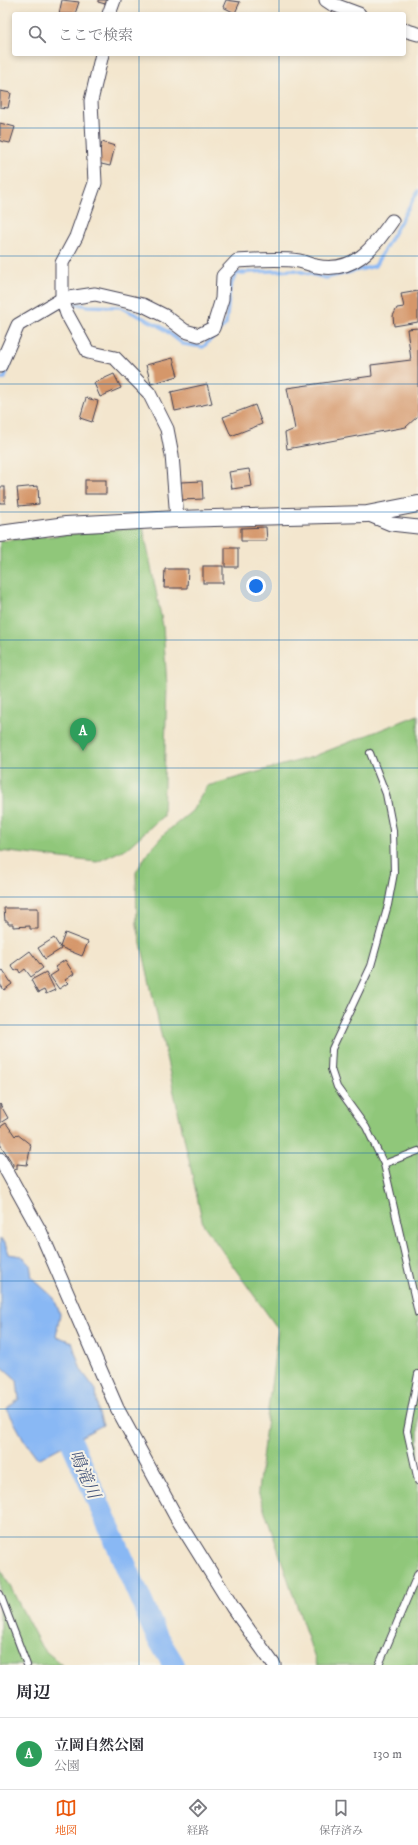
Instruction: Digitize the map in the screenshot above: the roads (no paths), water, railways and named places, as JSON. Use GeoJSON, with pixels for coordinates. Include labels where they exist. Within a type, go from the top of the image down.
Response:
{"type":"FeatureCollection","features":[{"type":"Feature","properties":{"kind":"street"},"geometry":{"type":"LineString","coordinates":[[110,12],[114,0]]}},
{"type":"Feature","properties":{"kind":"street"},"geometry":{"type":"LineString","coordinates":[[326,0],[332,4],[354,12]]}},
{"type":"Feature","properties":{"kind":"street"},"geometry":{"type":"LineString","coordinates":[[406,31],[418,34]]}},
{"type":"Feature","properties":{"kind":"street"},"geometry":{"type":"LineString","coordinates":[[102,56],[91,101],[94,183],[76,237],[62,263],[62,299],[66,314],[88,352],[115,358],[149,393],[167,429],[172,455],[177,519]]}},
{"type":"Feature","properties":{"kind":"street"},"geometry":{"type":"LineString","coordinates":[[0,366],[18,325],[62,299],[95,294],[143,306],[165,316],[185,331],[199,335],[213,328],[222,299],[223,276],[237,261],[298,261],[317,267],[331,268],[350,264],[373,248],[392,221]]}},
{"type":"Feature","properties":{"kind":"street"},"geometry":{"type":"LineString","coordinates":[[0,534],[66,525],[177,519],[367,514],[418,504]]}},
{"type":"Feature","properties":{"kind":"street"},"geometry":{"type":"LineString","coordinates":[[367,514],[391,524],[418,527]]}},
{"type":"Feature","properties":{"kind":"street"},"geometry":{"type":"LineString","coordinates":[[0,1158],[41,1233],[117,1408],[175,1515],[234,1608],[274,1665]]}},
{"type":"Feature","properties":{"kind":"lane"},"geometry":{"type":"LineString","coordinates":[[370,753],[386,794],[392,822],[394,873],[388,905],[371,966],[332,1049],[331,1069],[337,1087],[366,1127],[384,1164],[418,1313]]}},
{"type":"Feature","properties":{"kind":"lane"},"geometry":{"type":"LineString","coordinates":[[384,1164],[418,1151]]}},
{"type":"Feature","properties":{"kind":"lane"},"geometry":{"type":"LineString","coordinates":[[418,1374],[407,1431],[418,1481]]}},
{"type":"Feature","properties":{"kind":"lane"},"geometry":{"type":"LineString","coordinates":[[379,1665],[418,1573]]}},
{"type":"Feature","properties":{"kind":"lane"},"geometry":{"type":"LineString","coordinates":[[0,1594],[27,1665]]}},
{"type":"Feature","properties":{"kind":"water"},"geometry":{"type":"Polygon","coordinates":[[[0,1239],[5,1243],[8,1254],[22,1256],[30,1264],[32,1278],[54,1298],[60,1314],[56,1336],[72,1342],[81,1370],[96,1390],[98,1411],[103,1425],[38,1459],[24,1440],[7,1409],[19,1399],[17,1380],[0,1365],[0,1239]]]}},
{"type":"Feature","properties":{"kind":"waterway"},"geometry":{"type":"LineString","coordinates":[[72,303],[88,306],[120,307],[160,326],[183,344],[203,347],[226,324],[230,287],[236,274],[294,270],[326,278],[375,266],[418,191]]}},
{"type":"Feature","properties":{"kind":"waterway"},"geometry":{"type":"LineString","coordinates":[[0,379],[5,378],[11,356]]}},
{"type":"Feature","properties":{"kind":"waterway","name":"鳴滝川"},"geometry":{"type":"LineString","coordinates":[[60,1415],[157,1637],[174,1665]]}},
{"type":"Feature","properties":{"kind":"place","name":"立岡自然公園"},"geometry":{"type":"Point","coordinates":[83,751]}}]}
